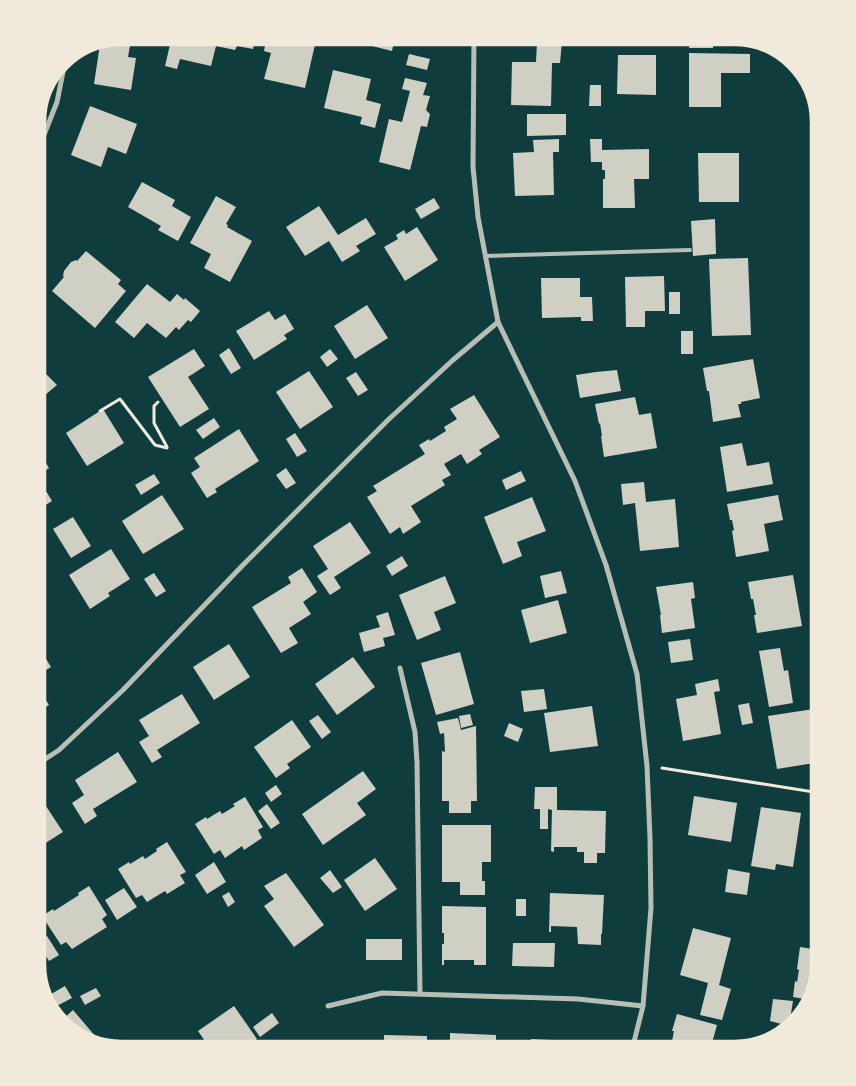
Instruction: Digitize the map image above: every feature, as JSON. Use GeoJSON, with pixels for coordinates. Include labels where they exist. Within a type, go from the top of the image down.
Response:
{"type":"FeatureCollection","features":[{"type":"Feature","properties":{"kind":"street"},"geometry":{"type":"LineString","coordinates":[[474,45],[473,167],[478,217],[498,322],[574,481],[606,565],[637,674],[647,766],[651,908],[642,1006],[634,1041]]}},
{"type":"Feature","properties":{"kind":"street"},"geometry":{"type":"LineString","coordinates":[[45,133],[57,102],[63,73]]}},
{"type":"Feature","properties":{"kind":"street"},"geometry":{"type":"LineString","coordinates":[[45,759],[59,750],[123,690],[243,565],[388,420],[453,360],[498,322]]}},
{"type":"Feature","properties":{"kind":"street"},"geometry":{"type":"LineString","coordinates":[[400,668],[415,732],[418,762],[420,994]]}},
{"type":"Feature","properties":{"kind":"street"},"geometry":{"type":"LineString","coordinates":[[328,1006],[382,993],[578,999],[642,1006]]}},
{"type":"Feature","properties":{"kind":"lane"},"geometry":{"type":"LineString","coordinates":[[486,256],[690,250]]}},
{"type":"Feature","properties":{"kind":"path"},"geometry":{"type":"LineString","coordinates":[[100,411],[120,399],[155,445],[167,448],[154,423],[154,406],[158,402]]}},
{"type":"Feature","properties":{"kind":"path"},"geometry":{"type":"LineString","coordinates":[[647,766],[811,792]]}},
{"type":"Feature","properties":{"kind":"building"},"geometry":{"type":"Polygon","coordinates":[[[130,45],[128,57],[136,58],[131,90],[94,84],[99,49],[130,45]]]}},
{"type":"Feature","properties":{"kind":"building"},"geometry":{"type":"Polygon","coordinates":[[[170,45],[254,45],[253,49],[237,46],[235,50],[216,46],[211,66],[180,59],[177,69],[165,66],[170,45]]]}},
{"type":"Feature","properties":{"kind":"building"},"geometry":{"type":"Polygon","coordinates":[[[265,45],[315,45],[305,88],[264,79],[271,53],[264,51],[265,45]]]}},
{"type":"Feature","properties":{"kind":"building"},"geometry":{"type":"Polygon","coordinates":[[[368,45],[393,45],[392,51],[368,45]]]}},
{"type":"Feature","properties":{"kind":"building"},"geometry":{"type":"Polygon","coordinates":[[[537,45],[562,45],[560,63],[552,63],[551,106],[511,105],[512,62],[536,62],[537,45]]]}},
{"type":"Feature","properties":{"kind":"building"},"geometry":{"type":"Polygon","coordinates":[[[689,45],[713,45],[713,48],[689,48],[689,45]]]}},
{"type":"Feature","properties":{"kind":"building"},"geometry":{"type":"Polygon","coordinates":[[[689,53],[750,54],[750,73],[721,73],[721,107],[689,107],[689,53]]]}},
{"type":"Feature","properties":{"kind":"building"},"geometry":{"type":"Polygon","coordinates":[[[409,54],[430,59],[427,70],[406,65],[409,54]]]}},
{"type":"Feature","properties":{"kind":"building"},"geometry":{"type":"Polygon","coordinates":[[[618,55],[656,55],[656,95],[617,94],[618,55]]]}},
{"type":"Feature","properties":{"kind":"building"},"geometry":{"type":"Polygon","coordinates":[[[333,70],[371,79],[366,100],[381,104],[375,128],[360,124],[362,117],[324,108],[333,70]]]}},
{"type":"Feature","properties":{"kind":"building"},"geometry":{"type":"Polygon","coordinates":[[[405,78],[427,83],[423,95],[430,96],[426,110],[430,114],[427,127],[421,126],[410,170],[379,162],[389,119],[402,122],[410,91],[402,89],[405,78]]]}},
{"type":"Feature","properties":{"kind":"building"},"geometry":{"type":"Polygon","coordinates":[[[590,85],[601,85],[601,106],[589,106],[590,85]]]}},
{"type":"Feature","properties":{"kind":"building"},"geometry":{"type":"Polygon","coordinates":[[[90,106],[137,124],[126,154],[108,147],[101,167],[71,155],[90,106]]]}},
{"type":"Feature","properties":{"kind":"building"},"geometry":{"type":"Polygon","coordinates":[[[527,114],[566,114],[566,135],[527,136],[527,114]]]}},
{"type":"Feature","properties":{"kind":"building"},"geometry":{"type":"Polygon","coordinates":[[[559,139],[559,152],[553,152],[554,195],[515,196],[513,153],[534,152],[533,140],[559,139]]]}},
{"type":"Feature","properties":{"kind":"building"},"geometry":{"type":"Polygon","coordinates":[[[590,139],[602,139],[602,150],[649,149],[649,179],[634,179],[635,208],[603,208],[603,179],[605,179],[605,170],[602,170],[602,162],[591,162],[590,139]]]}},
{"type":"Feature","properties":{"kind":"building"},"geometry":{"type":"Polygon","coordinates":[[[698,153],[739,153],[739,202],[699,202],[698,153]]]}},
{"type":"Feature","properties":{"kind":"building"},"geometry":{"type":"Polygon","coordinates":[[[142,182],[175,200],[172,206],[191,217],[178,241],[158,230],[161,226],[128,207],[142,182]]]}},
{"type":"Feature","properties":{"kind":"building"},"geometry":{"type":"Polygon","coordinates":[[[216,196],[236,207],[226,224],[228,225],[227,227],[252,241],[230,282],[204,268],[211,254],[190,243],[216,196]]]}},
{"type":"Feature","properties":{"kind":"building"},"geometry":{"type":"Polygon","coordinates":[[[434,198],[440,208],[421,219],[415,209],[434,198]]]}},
{"type":"Feature","properties":{"kind":"building"},"geometry":{"type":"Polygon","coordinates":[[[319,206],[338,235],[366,218],[376,234],[356,246],[360,251],[342,262],[329,241],[305,256],[286,227],[319,206]]]}},
{"type":"Feature","properties":{"kind":"building"},"geometry":{"type":"Polygon","coordinates":[[[715,219],[716,254],[693,256],[691,221],[715,219]]]}},
{"type":"Feature","properties":{"kind":"building"},"geometry":{"type":"Polygon","coordinates":[[[417,227],[438,260],[405,281],[384,247],[398,239],[396,235],[404,230],[406,234],[417,227]]]}},
{"type":"Feature","properties":{"kind":"building"},"geometry":{"type":"Polygon","coordinates":[[[86,251],[121,280],[118,284],[126,291],[95,328],[52,291],[64,277],[64,271],[71,262],[77,261],[86,251]]]}},
{"type":"Feature","properties":{"kind":"building"},"geometry":{"type":"Polygon","coordinates":[[[748,258],[751,335],[712,336],[709,259],[748,258]]]}},
{"type":"Feature","properties":{"kind":"building"},"geometry":{"type":"Polygon","coordinates":[[[664,276],[665,311],[645,311],[645,327],[626,327],[625,277],[664,276]]]}},
{"type":"Feature","properties":{"kind":"building"},"geometry":{"type":"Polygon","coordinates":[[[541,278],[580,278],[580,297],[592,297],[593,321],[581,321],[581,317],[542,318],[541,278]]]}},
{"type":"Feature","properties":{"kind":"building"},"geometry":{"type":"Polygon","coordinates":[[[147,284],[170,302],[177,294],[184,300],[185,298],[200,311],[191,322],[188,320],[179,330],[176,327],[166,338],[147,323],[134,338],[115,322],[147,284]]]}},
{"type":"Feature","properties":{"kind":"building"},"geometry":{"type":"Polygon","coordinates":[[[669,292],[680,292],[680,314],[669,314],[669,292]]]}},
{"type":"Feature","properties":{"kind":"building"},"geometry":{"type":"Polygon","coordinates":[[[367,305],[388,338],[355,359],[334,326],[367,305]]]}},
{"type":"Feature","properties":{"kind":"building"},"geometry":{"type":"Polygon","coordinates":[[[269,311],[275,320],[285,314],[294,329],[284,335],[287,339],[254,360],[236,331],[269,311]]]}},
{"type":"Feature","properties":{"kind":"building"},"geometry":{"type":"Polygon","coordinates":[[[681,331],[693,331],[693,354],[681,354],[681,331]]]}},
{"type":"Feature","properties":{"kind":"building"},"geometry":{"type":"Polygon","coordinates":[[[229,348],[241,368],[231,374],[219,355],[229,348]]]}},
{"type":"Feature","properties":{"kind":"building"},"geometry":{"type":"Polygon","coordinates":[[[194,349],[205,366],[188,377],[209,409],[180,427],[148,377],[194,349]]]}},
{"type":"Feature","properties":{"kind":"building"},"geometry":{"type":"Polygon","coordinates":[[[330,349],[338,359],[327,367],[320,357],[330,349]]]}},
{"type":"Feature","properties":{"kind":"building"},"geometry":{"type":"Polygon","coordinates":[[[753,359],[760,398],[738,404],[741,417],[713,422],[709,391],[707,391],[703,368],[753,359]]]}},
{"type":"Feature","properties":{"kind":"building"},"geometry":{"type":"Polygon","coordinates":[[[617,370],[621,391],[580,398],[576,375],[617,370]]]}},
{"type":"Feature","properties":{"kind":"building"},"geometry":{"type":"Polygon","coordinates":[[[309,371],[333,407],[300,429],[276,392],[309,371]]]}},
{"type":"Feature","properties":{"kind":"building"},"geometry":{"type":"Polygon","coordinates":[[[356,372],[368,390],[358,396],[346,378],[356,372]]]}},
{"type":"Feature","properties":{"kind":"building"},"geometry":{"type":"Polygon","coordinates":[[[45,375],[57,385],[45,395],[45,375]]]}},
{"type":"Feature","properties":{"kind":"building"},"geometry":{"type":"Polygon","coordinates":[[[474,395],[500,437],[479,450],[482,454],[467,464],[461,454],[444,464],[451,475],[442,480],[445,485],[411,506],[421,522],[403,534],[400,527],[390,534],[367,497],[377,491],[373,486],[425,454],[419,445],[429,439],[430,441],[446,431],[444,427],[457,419],[450,409],[474,395]]]}},
{"type":"Feature","properties":{"kind":"building"},"geometry":{"type":"Polygon","coordinates":[[[635,397],[639,415],[651,413],[657,448],[604,457],[600,423],[595,404],[635,397]]]}},
{"type":"Feature","properties":{"kind":"building"},"geometry":{"type":"Polygon","coordinates":[[[103,409],[124,443],[87,466],[66,433],[103,409]]]}},
{"type":"Feature","properties":{"kind":"building"},"geometry":{"type":"Polygon","coordinates":[[[214,418],[220,427],[203,439],[196,430],[214,418]]]}},
{"type":"Feature","properties":{"kind":"building"},"geometry":{"type":"Polygon","coordinates":[[[239,429],[259,461],[215,489],[217,492],[207,498],[191,473],[200,467],[194,458],[239,429]]]}},
{"type":"Feature","properties":{"kind":"building"},"geometry":{"type":"Polygon","coordinates":[[[295,433],[307,451],[297,457],[286,439],[295,433]]]}},
{"type":"Feature","properties":{"kind":"building"},"geometry":{"type":"Polygon","coordinates":[[[742,443],[747,466],[769,462],[773,484],[727,492],[720,447],[742,443]]]}},
{"type":"Feature","properties":{"kind":"building"},"geometry":{"type":"Polygon","coordinates":[[[45,462],[49,468],[45,471],[45,462]]]}},
{"type":"Feature","properties":{"kind":"building"},"geometry":{"type":"Polygon","coordinates":[[[286,468],[296,483],[286,489],[276,475],[286,468]]]}},
{"type":"Feature","properties":{"kind":"building"},"geometry":{"type":"Polygon","coordinates":[[[521,471],[526,481],[506,490],[502,480],[521,471]]]}},
{"type":"Feature","properties":{"kind":"building"},"geometry":{"type":"Polygon","coordinates":[[[154,474],[160,483],[141,495],[135,485],[154,474]]]}},
{"type":"Feature","properties":{"kind":"building"},"geometry":{"type":"Polygon","coordinates":[[[644,482],[646,502],[675,499],[679,547],[640,551],[635,503],[623,505],[621,484],[644,482]]]}},
{"type":"Feature","properties":{"kind":"building"},"geometry":{"type":"Polygon","coordinates":[[[45,489],[52,501],[45,505],[45,489]]]}},
{"type":"Feature","properties":{"kind":"building"},"geometry":{"type":"Polygon","coordinates":[[[162,495],[184,529],[143,554],[122,521],[162,495]]]}},
{"type":"Feature","properties":{"kind":"building"},"geometry":{"type":"Polygon","coordinates":[[[778,495],[783,520],[764,524],[769,551],[736,557],[732,531],[734,530],[727,504],[778,495]]]}},
{"type":"Feature","properties":{"kind":"building"},"geometry":{"type":"Polygon","coordinates":[[[532,497],[546,531],[517,542],[522,556],[503,564],[484,517],[532,497]]]}},
{"type":"Feature","properties":{"kind":"building"},"geometry":{"type":"Polygon","coordinates":[[[73,517],[91,546],[71,558],[53,529],[73,517]]]}},
{"type":"Feature","properties":{"kind":"building"},"geometry":{"type":"Polygon","coordinates":[[[350,522],[371,553],[334,577],[341,588],[330,595],[317,576],[328,569],[313,546],[350,522]]]}},
{"type":"Feature","properties":{"kind":"building"},"geometry":{"type":"Polygon","coordinates":[[[111,549],[130,579],[108,593],[110,596],[90,609],[69,575],[111,549]]]}},
{"type":"Feature","properties":{"kind":"building"},"geometry":{"type":"Polygon","coordinates":[[[402,556],[408,566],[392,576],[386,566],[402,556]]]}},
{"type":"Feature","properties":{"kind":"building"},"geometry":{"type":"Polygon","coordinates":[[[302,568],[317,592],[303,602],[311,614],[289,628],[298,643],[281,653],[252,607],[291,583],[288,577],[302,568]]]}},
{"type":"Feature","properties":{"kind":"building"},"geometry":{"type":"Polygon","coordinates":[[[561,571],[567,593],[545,598],[540,576],[561,571]]]}},
{"type":"Feature","properties":{"kind":"building"},"geometry":{"type":"Polygon","coordinates":[[[154,573],[166,591],[156,597],[144,579],[154,573]]]}},
{"type":"Feature","properties":{"kind":"building"},"geometry":{"type":"Polygon","coordinates":[[[793,575],[802,626],[757,633],[754,615],[756,615],[748,582],[793,575]]]}},
{"type":"Feature","properties":{"kind":"building"},"geometry":{"type":"Polygon","coordinates":[[[445,576],[456,603],[434,612],[441,630],[417,640],[399,595],[445,576]]]}},
{"type":"Feature","properties":{"kind":"building"},"geometry":{"type":"Polygon","coordinates":[[[693,582],[695,598],[691,599],[695,628],[662,633],[656,587],[693,582]]]}},
{"type":"Feature","properties":{"kind":"building"},"geometry":{"type":"Polygon","coordinates":[[[558,600],[567,633],[530,643],[521,610],[558,600]]]}},
{"type":"Feature","properties":{"kind":"building"},"geometry":{"type":"Polygon","coordinates":[[[388,612],[395,635],[383,638],[385,646],[364,652],[359,633],[380,627],[376,616],[388,612]]]}},
{"type":"Feature","properties":{"kind":"building"},"geometry":{"type":"Polygon","coordinates":[[[690,639],[693,660],[671,663],[668,642],[690,639]]]}},
{"type":"Feature","properties":{"kind":"building"},"geometry":{"type":"Polygon","coordinates":[[[229,644],[250,677],[214,700],[193,667],[229,644]]]}},
{"type":"Feature","properties":{"kind":"building"},"geometry":{"type":"Polygon","coordinates":[[[780,648],[784,671],[788,670],[793,703],[769,707],[759,651],[780,648]]]}},
{"type":"Feature","properties":{"kind":"building"},"geometry":{"type":"Polygon","coordinates":[[[460,652],[474,704],[436,715],[421,663],[460,652]]]}},
{"type":"Feature","properties":{"kind":"building"},"geometry":{"type":"Polygon","coordinates":[[[45,657],[51,667],[45,671],[45,657]]]}},
{"type":"Feature","properties":{"kind":"building"},"geometry":{"type":"Polygon","coordinates":[[[353,657],[375,687],[337,715],[315,684],[353,657]]]}},
{"type":"Feature","properties":{"kind":"building"},"geometry":{"type":"Polygon","coordinates":[[[718,679],[720,691],[714,692],[721,734],[683,741],[676,699],[697,695],[695,684],[718,679]]]}},
{"type":"Feature","properties":{"kind":"building"},"geometry":{"type":"Polygon","coordinates":[[[544,689],[547,709],[524,712],[521,691],[544,689]]]}},
{"type":"Feature","properties":{"kind":"building"},"geometry":{"type":"Polygon","coordinates":[[[182,694],[200,723],[157,750],[162,757],[152,763],[139,742],[149,736],[139,720],[182,694]]]}},
{"type":"Feature","properties":{"kind":"building"},"geometry":{"type":"Polygon","coordinates":[[[45,699],[49,705],[45,707],[45,699]]]}},
{"type":"Feature","properties":{"kind":"building"},"geometry":{"type":"Polygon","coordinates":[[[749,703],[753,723],[742,725],[738,705],[749,703]]]}},
{"type":"Feature","properties":{"kind":"building"},"geometry":{"type":"Polygon","coordinates":[[[592,706],[598,746],[550,752],[544,713],[592,706]]]}},
{"type":"Feature","properties":{"kind":"building"},"geometry":{"type":"Polygon","coordinates":[[[811,709],[811,763],[777,769],[768,716],[811,709]]]}},
{"type":"Feature","properties":{"kind":"building"},"geometry":{"type":"Polygon","coordinates":[[[470,714],[473,725],[461,728],[459,716],[470,714]]]}},
{"type":"Feature","properties":{"kind":"building"},"geometry":{"type":"Polygon","coordinates":[[[318,715],[331,732],[322,739],[309,721],[318,715]]]}},
{"type":"Feature","properties":{"kind":"building"},"geometry":{"type":"Polygon","coordinates":[[[458,718],[461,730],[476,726],[477,801],[471,801],[471,813],[449,813],[449,801],[442,801],[442,751],[445,752],[444,733],[440,734],[437,722],[458,718]]]}},
{"type":"Feature","properties":{"kind":"building"},"geometry":{"type":"Polygon","coordinates":[[[292,720],[311,747],[287,764],[290,768],[276,778],[254,747],[292,720]]]}},
{"type":"Feature","properties":{"kind":"building"},"geometry":{"type":"Polygon","coordinates":[[[509,723],[523,729],[518,742],[504,736],[509,723]]]}},
{"type":"Feature","properties":{"kind":"building"},"geometry":{"type":"Polygon","coordinates":[[[118,752],[137,782],[93,809],[97,816],[85,824],[72,803],[84,795],[75,780],[118,752]]]}},
{"type":"Feature","properties":{"kind":"building"},"geometry":{"type":"Polygon","coordinates":[[[363,771],[376,789],[357,803],[366,815],[323,845],[302,814],[363,771]]]}},
{"type":"Feature","properties":{"kind":"building"},"geometry":{"type":"Polygon","coordinates":[[[276,785],[282,794],[271,802],[265,793],[276,785]]]}},
{"type":"Feature","properties":{"kind":"building"},"geometry":{"type":"Polygon","coordinates":[[[535,787],[557,787],[557,810],[606,811],[605,853],[597,853],[597,863],[584,863],[584,852],[577,852],[577,847],[554,847],[554,852],[551,851],[552,810],[548,809],[548,829],[540,829],[540,809],[534,809],[535,787]]]}},
{"type":"Feature","properties":{"kind":"building"},"geometry":{"type":"Polygon","coordinates":[[[694,796],[737,803],[731,842],[688,835],[694,796]]]}},
{"type":"Feature","properties":{"kind":"building"},"geometry":{"type":"Polygon","coordinates":[[[245,797],[263,827],[258,830],[262,838],[244,850],[242,846],[225,858],[220,850],[214,854],[195,824],[220,811],[222,814],[235,806],[233,804],[245,797]]]}},
{"type":"Feature","properties":{"kind":"building"},"geometry":{"type":"Polygon","coordinates":[[[267,804],[280,823],[271,829],[258,811],[267,804]]]}},
{"type":"Feature","properties":{"kind":"building"},"geometry":{"type":"Polygon","coordinates":[[[45,805],[63,832],[45,843],[45,805]]]}},
{"type":"Feature","properties":{"kind":"building"},"geometry":{"type":"Polygon","coordinates":[[[761,807],[801,813],[793,867],[776,864],[775,870],[751,866],[761,807]]]}},
{"type":"Feature","properties":{"kind":"building"},"geometry":{"type":"Polygon","coordinates":[[[442,825],[491,825],[491,862],[482,862],[482,881],[485,881],[485,895],[460,895],[460,882],[442,882],[442,825]]]}},
{"type":"Feature","properties":{"kind":"building"},"geometry":{"type":"Polygon","coordinates":[[[167,842],[186,872],[180,875],[185,883],[167,894],[165,891],[147,902],[142,895],[136,898],[118,869],[143,856],[145,859],[167,842]]]}},
{"type":"Feature","properties":{"kind":"building"},"geometry":{"type":"Polygon","coordinates":[[[375,858],[397,889],[365,911],[344,880],[375,858]]]}},
{"type":"Feature","properties":{"kind":"building"},"geometry":{"type":"Polygon","coordinates":[[[214,862],[226,882],[207,894],[195,875],[214,862]]]}},
{"type":"Feature","properties":{"kind":"building"},"geometry":{"type":"Polygon","coordinates":[[[728,869],[750,873],[747,895],[725,892],[728,869]]]}},
{"type":"Feature","properties":{"kind":"building"},"geometry":{"type":"Polygon","coordinates":[[[330,870],[342,887],[333,893],[320,878],[330,870]]]}},
{"type":"Feature","properties":{"kind":"building"},"geometry":{"type":"Polygon","coordinates":[[[286,873],[324,925],[294,947],[264,906],[274,899],[264,886],[286,873]]]}},
{"type":"Feature","properties":{"kind":"building"},"geometry":{"type":"Polygon","coordinates":[[[89,886],[107,915],[102,919],[107,927],[72,949],[66,942],[61,945],[45,921],[45,914],[53,909],[54,911],[79,895],[78,893],[89,886]]]}},
{"type":"Feature","properties":{"kind":"building"},"geometry":{"type":"Polygon","coordinates":[[[124,888],[137,907],[117,920],[105,900],[124,888]]]}},
{"type":"Feature","properties":{"kind":"building"},"geometry":{"type":"Polygon","coordinates":[[[229,892],[235,902],[228,907],[222,896],[229,892]]]}},
{"type":"Feature","properties":{"kind":"building"},"geometry":{"type":"Polygon","coordinates":[[[550,893],[604,895],[601,945],[578,944],[577,927],[551,926],[551,932],[549,932],[550,893]]]}},
{"type":"Feature","properties":{"kind":"building"},"geometry":{"type":"Polygon","coordinates":[[[516,899],[526,899],[526,916],[516,916],[516,899]]]}},
{"type":"Feature","properties":{"kind":"building"},"geometry":{"type":"Polygon","coordinates":[[[442,906],[486,907],[486,965],[474,965],[474,960],[444,960],[444,965],[442,965],[444,933],[442,933],[442,906]]]}},
{"type":"Feature","properties":{"kind":"building"},"geometry":{"type":"Polygon","coordinates":[[[693,928],[731,938],[719,985],[731,989],[722,1020],[700,1015],[708,983],[680,975],[693,928]]]}},
{"type":"Feature","properties":{"kind":"building"},"geometry":{"type":"Polygon","coordinates":[[[47,936],[59,955],[49,961],[45,955],[45,937],[47,936]]]}},
{"type":"Feature","properties":{"kind":"building"},"geometry":{"type":"Polygon","coordinates":[[[366,939],[402,939],[402,960],[366,960],[366,939]]]}},
{"type":"Feature","properties":{"kind":"building"},"geometry":{"type":"Polygon","coordinates":[[[513,943],[555,943],[554,967],[512,966],[513,943]]]}},
{"type":"Feature","properties":{"kind":"building"},"geometry":{"type":"Polygon","coordinates":[[[800,947],[811,949],[810,974],[803,999],[793,997],[795,981],[797,982],[799,970],[797,969],[800,947]]]}},
{"type":"Feature","properties":{"kind":"building"},"geometry":{"type":"Polygon","coordinates":[[[65,986],[72,998],[57,1006],[52,994],[65,986]]]}},
{"type":"Feature","properties":{"kind":"building"},"geometry":{"type":"Polygon","coordinates":[[[96,988],[101,996],[85,1005],[80,996],[96,988]]]}},
{"type":"Feature","properties":{"kind":"building"},"geometry":{"type":"Polygon","coordinates":[[[773,999],[793,1001],[791,1016],[785,1022],[782,1024],[770,1021],[773,999]]]}},
{"type":"Feature","properties":{"kind":"building"},"geometry":{"type":"Polygon","coordinates":[[[234,1006],[257,1039],[254,1041],[205,1041],[198,1031],[234,1006]]]}},
{"type":"Feature","properties":{"kind":"building"},"geometry":{"type":"Polygon","coordinates":[[[73,1010],[95,1035],[79,1028],[66,1017],[73,1010]]]}},
{"type":"Feature","properties":{"kind":"building"},"geometry":{"type":"Polygon","coordinates":[[[272,1013],[279,1023],[260,1037],[253,1027],[272,1013]]]}},
{"type":"Feature","properties":{"kind":"building"},"geometry":{"type":"Polygon","coordinates":[[[677,1014],[717,1025],[713,1041],[672,1041],[674,1031],[672,1031],[677,1014]]]}},
{"type":"Feature","properties":{"kind":"building"},"geometry":{"type":"Polygon","coordinates":[[[450,1033],[496,1035],[496,1041],[450,1041],[450,1033]]]}},
{"type":"Feature","properties":{"kind":"building"},"geometry":{"type":"Polygon","coordinates":[[[384,1035],[427,1036],[427,1041],[384,1041],[384,1035]]]}},
{"type":"Feature","properties":{"kind":"building"},"geometry":{"type":"Polygon","coordinates":[[[531,1039],[573,1041],[531,1041],[531,1039]]]}}]}
